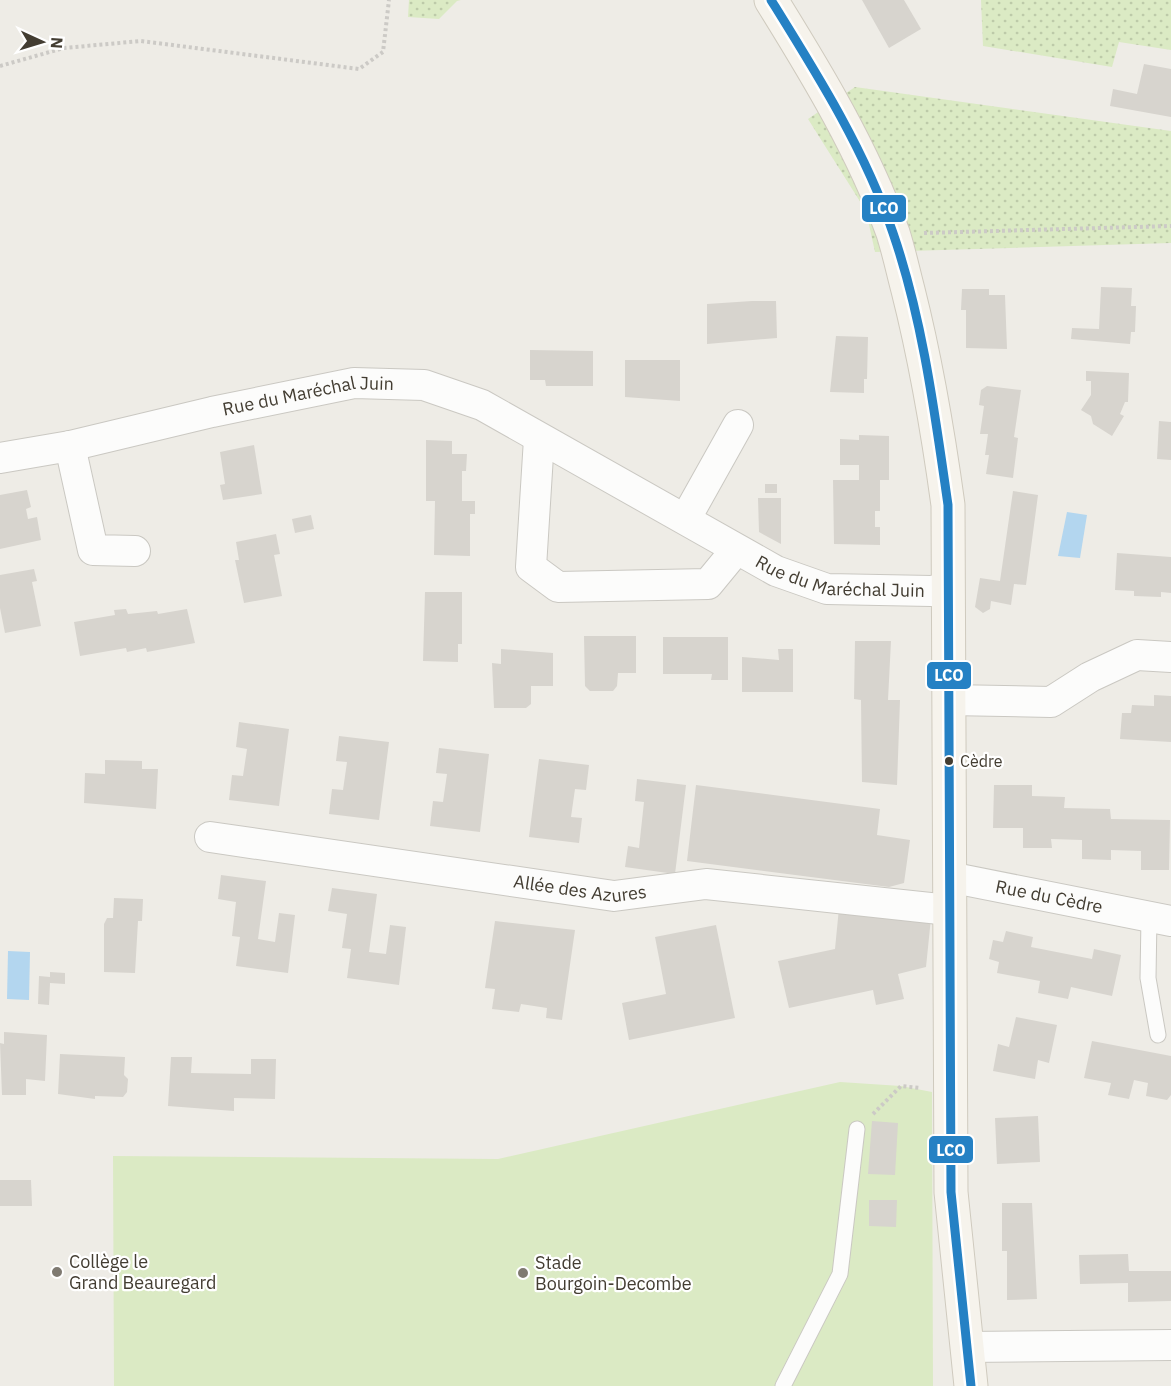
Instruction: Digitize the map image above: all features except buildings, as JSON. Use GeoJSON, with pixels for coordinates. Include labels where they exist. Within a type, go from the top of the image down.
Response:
{"type":"FeatureCollection","features":[{"type":"Feature","properties":{"kind":"street"},"geometry":{"type":"LineString","coordinates":[[771,0],[821,82],[864,165],[893,235],[921,342],[948,505],[951,1192],[971,1386]]}},
{"type":"Feature","properties":{"kind":"street","name":"Rue du Maréchal Juin"},"geometry":{"type":"LineString","coordinates":[[0,458],[70,446],[212,411],[354,383],[424,386],[482,405],[539,439],[686,518],[736,550],[776,571],[827,589],[932,591],[948,588]]}},
{"type":"Feature","properties":{"kind":"street"},"geometry":{"type":"LineString","coordinates":[[686,518],[738,426]]}},
{"type":"Feature","properties":{"kind":"street","name":"Rue du Maréchal Juin"},"geometry":{"type":"LineString","coordinates":[[539,439],[531,567],[558,587],[708,584],[736,550]]}},
{"type":"Feature","properties":{"kind":"street"},"geometry":{"type":"LineString","coordinates":[[70,446],[93,550],[135,551]]}},
{"type":"Feature","properties":{"kind":"street"},"geometry":{"type":"LineString","coordinates":[[949,700],[1051,702],[1090,677],[1137,655],[1171,657]]}},
{"type":"Feature","properties":{"kind":"street","name":"Allée des Azures"},"geometry":{"type":"LineString","coordinates":[[210,837],[614,896],[706,884],[949,910]]}},
{"type":"Feature","properties":{"kind":"street","name":"Rue du Cèdre"},"geometry":{"type":"LineString","coordinates":[[949,877],[1160,919]]}},
{"type":"Feature","properties":{"kind":"street"},"geometry":{"type":"LineString","coordinates":[[966,1347],[1171,1345]]}},
{"type":"Feature","properties":{"kind":"lane","name":"Rue du Cèdre"},"geometry":{"type":"LineString","coordinates":[[1158,1035],[1148,978],[1160,919]]}},
{"type":"Feature","properties":{"kind":"lane"},"geometry":{"type":"LineString","coordinates":[[783,1386],[840,1274],[857,1129]]}},
{"type":"Feature","properties":{"kind":"path"},"geometry":{"type":"LineString","coordinates":[[0,66],[64,48],[141,41],[359,69],[383,52],[389,0]]}},
{"type":"Feature","properties":{"kind":"path"},"geometry":{"type":"LineString","coordinates":[[893,235],[1171,226]]}},
{"type":"Feature","properties":{"kind":"path"},"geometry":{"type":"LineString","coordinates":[[857,1129],[901,1086],[950,1090]]}},
{"type":"Feature","properties":{"kind":"green space"},"geometry":{"type":"Polygon","coordinates":[[[409,0],[461,0],[457,1],[439,19],[408,17],[409,0]]]}},
{"type":"Feature","properties":{"kind":"green space"},"geometry":{"type":"Polygon","coordinates":[[[981,0],[1171,0],[1171,50],[1119,42],[1112,67],[983,46],[981,0]]]}},
{"type":"Feature","properties":{"kind":"green space"},"geometry":{"type":"Polygon","coordinates":[[[855,87],[1171,131],[1171,243],[875,252],[866,211],[808,119],[855,87]]]}},
{"type":"Feature","properties":{"kind":"green space","name":"Stade Bourgoin-Decombe"},"geometry":{"type":"Polygon","coordinates":[[[840,1082],[901,1086],[932,1092],[933,1386],[114,1386],[113,1156],[498,1159],[840,1082]]]}},
{"type":"Feature","properties":{"kind":"water"},"geometry":{"type":"Polygon","coordinates":[[[1067,512],[1087,515],[1080,558],[1058,556],[1067,512]]]}},
{"type":"Feature","properties":{"kind":"water"},"geometry":{"type":"Polygon","coordinates":[[[8,951],[30,952],[29,1000],[7,999],[8,951]]]}},
{"type":"Feature","properties":{"kind":"transit line","name":"LCO"},"geometry":{"type":"LineString","coordinates":[[771,0],[839,113],[869,172],[893,233],[920,334],[933,402],[948,505],[951,1192],[971,1386]]}},
{"type":"Feature","properties":{"kind":"place","name":"Cèdre"},"geometry":{"type":"Point","coordinates":[949,761]}},
{"type":"Feature","properties":{"kind":"place","name":"Collège le Grand Beauregard"},"geometry":{"type":"Point","coordinates":[57,1272]}},
{"type":"Feature","properties":{"kind":"place","name":"Stade Bourgoin-Decombe"},"geometry":{"type":"Point","coordinates":[523,1273]}}]}
